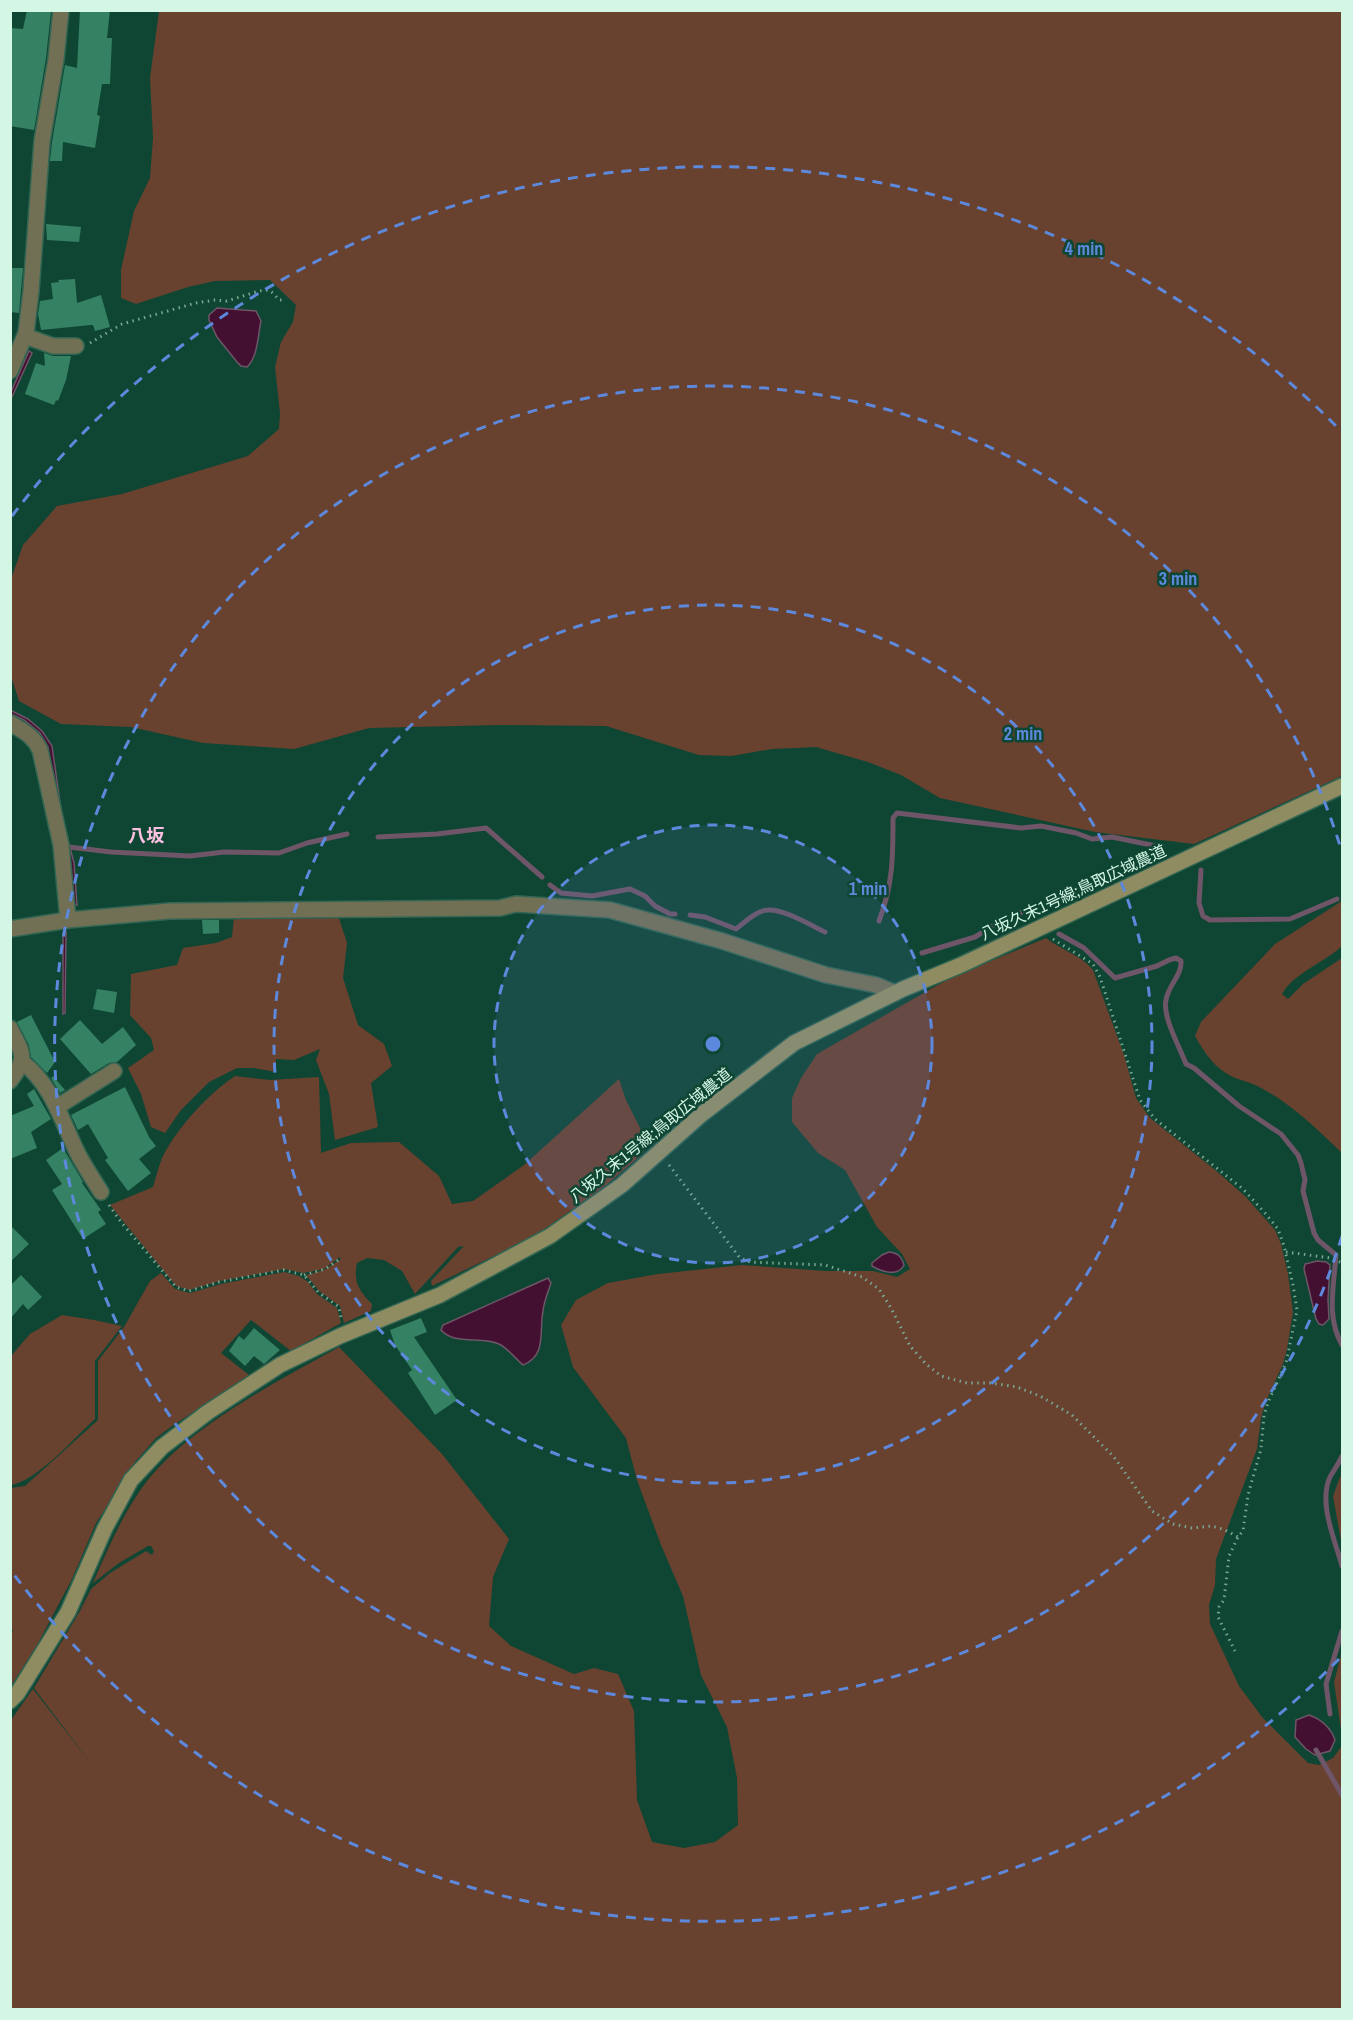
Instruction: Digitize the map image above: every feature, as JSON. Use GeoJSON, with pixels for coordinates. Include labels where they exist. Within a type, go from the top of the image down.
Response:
{"type":"FeatureCollection","features":[{"type":"Feature","properties":{"kind":"street"},"geometry":{"type":"LineString","coordinates":[[10,371],[25,336],[31,291],[42,141],[62,10]]}},
{"type":"Feature","properties":{"kind":"street"},"geometry":{"type":"LineString","coordinates":[[25,336],[52,346],[76,346]]}},
{"type":"Feature","properties":{"kind":"street"},"geometry":{"type":"LineString","coordinates":[[10,723],[29,734],[37,742],[40,750],[61,845],[68,920]]}},
{"type":"Feature","properties":{"kind":"street","name":"八坂久末1号線;鳥取広域農道"},"geometry":{"type":"LineString","coordinates":[[10,1701],[17,1694],[69,1612],[105,1528],[130,1480],[162,1447],[208,1412],[280,1365],[345,1334],[440,1295],[550,1236],[622,1185],[702,1114],[794,1043],[895,993],[1040,928],[1342,786]]}},
{"type":"Feature","properties":{"kind":"street"},"geometry":{"type":"LineString","coordinates":[[10,929],[68,920],[170,911],[500,908],[516,904],[610,910],[722,941],[826,975],[876,985],[895,993]]}},
{"type":"Feature","properties":{"kind":"street"},"geometry":{"type":"LineString","coordinates":[[10,1028],[23,1055],[21,1067],[10,1081]]}},
{"type":"Feature","properties":{"kind":"street"},"geometry":{"type":"LineString","coordinates":[[22,1062],[34,1071],[57,1107],[78,1155],[100,1192]]}},
{"type":"Feature","properties":{"kind":"street"},"geometry":{"type":"LineString","coordinates":[[57,1107],[114,1071]]}},
{"type":"Feature","properties":{"kind":"path"},"geometry":{"type":"LineString","coordinates":[[76,346],[100,338],[122,324],[196,303],[227,301],[268,290],[279,300],[285,300]]}},
{"type":"Feature","properties":{"kind":"path"},"geometry":{"type":"LineString","coordinates":[[1040,928],[1062,946],[1077,952],[1093,964],[1100,977],[1140,1100],[1155,1119],[1243,1189],[1278,1228],[1286,1252],[1297,1310],[1286,1363],[1264,1415],[1261,1449],[1248,1495],[1243,1531],[1229,1556],[1224,1600],[1219,1607],[1218,1617],[1234,1651]]}},
{"type":"Feature","properties":{"kind":"path"},"geometry":{"type":"LineString","coordinates":[[659,1152],[740,1258],[750,1262],[825,1265],[862,1277],[879,1289],[910,1346],[926,1364],[941,1376],[967,1383],[991,1383],[1017,1387],[1040,1396],[1072,1415],[1114,1457],[1152,1511],[1173,1524],[1192,1528],[1212,1526],[1238,1537]]}},
{"type":"Feature","properties":{"kind":"path"},"geometry":{"type":"LineString","coordinates":[[100,1192],[121,1222],[176,1287],[189,1291],[219,1282],[284,1270],[304,1275],[325,1269],[340,1259]]}},
{"type":"Feature","properties":{"kind":"path"},"geometry":{"type":"LineString","coordinates":[[1286,1252],[1331,1258],[1342,1263]]}},
{"type":"Feature","properties":{"kind":"path"},"geometry":{"type":"LineString","coordinates":[[304,1275],[318,1292],[339,1307],[345,1334]]}},
{"type":"Feature","properties":{"kind":"shaded area"},"geometry":{"type":"Polygon","coordinates":[[[159,11],[1342,11],[1342,776],[1194,844],[1095,832],[940,798],[901,775],[868,762],[816,747],[772,749],[731,756],[699,755],[606,726],[500,725],[369,728],[294,749],[203,743],[131,727],[61,724],[19,701],[11,676],[11,579],[23,545],[57,506],[122,494],[248,456],[279,429],[280,413],[275,367],[281,342],[293,322],[296,305],[270,280],[215,281],[136,304],[121,298],[121,270],[134,211],[150,178],[153,138],[150,78],[159,11]]]}},
{"type":"Feature","properties":{"kind":"shaded area"},"geometry":{"type":"Polygon","coordinates":[[[217,308],[256,311],[261,321],[255,351],[247,367],[237,362],[217,337],[209,315],[217,308]]]}},
{"type":"Feature","properties":{"kind":"shaded area"},"geometry":{"type":"Polygon","coordinates":[[[29,351],[32,353],[11,399],[11,392],[29,351]]]}},
{"type":"Feature","properties":{"kind":"shaded area"},"geometry":{"type":"Polygon","coordinates":[[[10,710],[28,719],[42,731],[52,746],[62,816],[74,863],[77,905],[74,905],[70,860],[60,825],[48,747],[40,733],[24,720],[11,714],[10,710]]]}},
{"type":"Feature","properties":{"kind":"shaded area"},"geometry":{"type":"Polygon","coordinates":[[[1342,901],[1342,946],[1294,980],[1282,994],[1288,999],[1303,984],[1342,958],[1342,1153],[1305,1118],[1274,1095],[1227,1074],[1215,1065],[1195,1036],[1201,1022],[1275,944],[1342,901]]]}},
{"type":"Feature","properties":{"kind":"shaded area"},"geometry":{"type":"Polygon","coordinates":[[[338,915],[347,943],[343,978],[358,1025],[384,1044],[392,1066],[371,1083],[378,1127],[335,1140],[329,1094],[316,1060],[320,1049],[294,1060],[276,1059],[276,1072],[237,1068],[209,1082],[181,1110],[165,1133],[151,1127],[141,1094],[128,1068],[154,1050],[151,1038],[130,1015],[131,974],[177,965],[183,948],[216,943],[232,937],[234,916],[338,915]]]}},
{"type":"Feature","properties":{"kind":"shaded area"},"geometry":{"type":"Polygon","coordinates":[[[66,932],[65,1013],[63,1014],[63,933],[66,932]]]}},
{"type":"Feature","properties":{"kind":"shaded area"},"geometry":{"type":"Polygon","coordinates":[[[1046,938],[1083,960],[1093,970],[1124,1055],[1136,1098],[1150,1118],[1245,1196],[1275,1230],[1281,1244],[1293,1312],[1287,1349],[1283,1364],[1266,1401],[1257,1449],[1216,1559],[1215,1585],[1209,1605],[1210,1624],[1239,1686],[1262,1717],[1308,1763],[1319,1765],[1333,1758],[1342,1746],[1342,2009],[11,2009],[11,1720],[33,1689],[92,1765],[34,1688],[91,1589],[110,1573],[146,1551],[152,1555],[154,1551],[151,1546],[148,1546],[119,1563],[93,1583],[126,1513],[152,1475],[191,1438],[240,1404],[339,1347],[442,1454],[509,1539],[493,1577],[489,1626],[511,1646],[574,1674],[594,1668],[618,1674],[634,1711],[637,1800],[652,1842],[684,1848],[715,1842],[738,1825],[737,1778],[727,1727],[701,1675],[683,1596],[637,1480],[626,1438],[573,1367],[561,1325],[576,1300],[608,1283],[658,1274],[742,1265],[825,1271],[873,1271],[897,1277],[910,1269],[902,1254],[877,1227],[845,1170],[818,1153],[792,1122],[792,1098],[801,1078],[817,1054],[950,978],[1046,938]]]}},
{"type":"Feature","properties":{"kind":"shaded area"},"geometry":{"type":"Polygon","coordinates":[[[235,1076],[270,1080],[319,1077],[321,1153],[351,1143],[399,1142],[439,1176],[452,1204],[473,1201],[524,1165],[619,1079],[626,1100],[643,1134],[644,1148],[639,1157],[605,1186],[535,1236],[432,1286],[431,1281],[464,1246],[458,1247],[415,1294],[402,1271],[384,1260],[367,1258],[357,1263],[357,1281],[360,1290],[372,1304],[371,1311],[344,1323],[340,1306],[319,1291],[306,1275],[324,1270],[341,1259],[340,1257],[324,1269],[303,1273],[284,1269],[220,1281],[189,1290],[176,1286],[110,1205],[153,1187],[163,1156],[185,1123],[204,1102],[235,1076]]]}},
{"type":"Feature","properties":{"kind":"shaded area"},"geometry":{"type":"Polygon","coordinates":[[[889,1252],[900,1257],[904,1265],[901,1269],[889,1272],[872,1266],[872,1263],[889,1252]]]}},
{"type":"Feature","properties":{"kind":"shaded area"},"geometry":{"type":"Polygon","coordinates":[[[1317,1261],[1330,1265],[1329,1319],[1323,1325],[1319,1324],[1316,1319],[1304,1269],[1305,1264],[1317,1261]]]}},
{"type":"Feature","properties":{"kind":"shaded area"},"geometry":{"type":"Polygon","coordinates":[[[284,1272],[299,1276],[308,1282],[317,1294],[337,1308],[341,1323],[291,1351],[251,1320],[221,1353],[249,1375],[156,1438],[135,1462],[96,1523],[72,1579],[36,1647],[11,1686],[10,1636],[13,1631],[10,1627],[11,1488],[25,1486],[98,1420],[98,1361],[124,1327],[150,1281],[161,1273],[175,1289],[190,1293],[221,1284],[284,1272]]]}},
{"type":"Feature","properties":{"kind":"shaded area"},"geometry":{"type":"Polygon","coordinates":[[[548,1278],[551,1283],[544,1307],[539,1349],[531,1361],[523,1365],[507,1349],[494,1342],[454,1338],[441,1330],[443,1325],[548,1278]]]}},
{"type":"Feature","properties":{"kind":"shaded area"},"geometry":{"type":"Polygon","coordinates":[[[62,1315],[122,1326],[95,1361],[95,1419],[32,1476],[11,1485],[11,1356],[30,1334],[62,1315]]]}},
{"type":"Feature","properties":{"kind":"shaded area"},"geometry":{"type":"Polygon","coordinates":[[[1342,1472],[1342,1546],[1333,1496],[1342,1472]]]}},
{"type":"Feature","properties":{"kind":"shaded area"},"geometry":{"type":"Polygon","coordinates":[[[1342,1652],[1342,1736],[1334,1682],[1342,1652]]]}},
{"type":"Feature","properties":{"kind":"shaded area"},"geometry":{"type":"Polygon","coordinates":[[[1309,1715],[1318,1719],[1331,1732],[1335,1740],[1330,1751],[1315,1755],[1295,1737],[1296,1720],[1309,1715]]]}},
{"type":"Feature","properties":{"kind":"building"},"geometry":{"type":"Polygon","coordinates":[[[27,10],[51,11],[34,130],[10,126],[10,28],[23,29],[27,10]]]}},
{"type":"Feature","properties":{"kind":"building"},"geometry":{"type":"Polygon","coordinates":[[[80,10],[110,10],[107,38],[112,38],[110,84],[102,84],[95,148],[63,142],[62,161],[50,161],[65,65],[77,68],[80,10]]]}},
{"type":"Feature","properties":{"kind":"building"},"geometry":{"type":"Polygon","coordinates":[[[46,224],[81,227],[79,242],[47,240],[46,224]]]}},
{"type":"Feature","properties":{"kind":"building"},"geometry":{"type":"Polygon","coordinates":[[[10,268],[23,268],[19,313],[10,312],[10,268]]]}},
{"type":"Feature","properties":{"kind":"building"},"geometry":{"type":"Polygon","coordinates":[[[75,279],[77,303],[101,295],[110,327],[95,331],[93,325],[41,330],[38,314],[40,301],[53,299],[51,283],[59,282],[58,280],[75,279]]]}},
{"type":"Feature","properties":{"kind":"building"},"geometry":{"type":"Polygon","coordinates":[[[44,353],[53,356],[71,356],[66,380],[58,401],[56,400],[54,405],[25,394],[36,363],[45,366],[44,353]]]}},
{"type":"Feature","properties":{"kind":"building"},"geometry":{"type":"Polygon","coordinates":[[[202,920],[219,920],[219,933],[203,934],[202,920]]]}},
{"type":"Feature","properties":{"kind":"building"},"geometry":{"type":"Polygon","coordinates":[[[97,989],[117,992],[114,1013],[93,1009],[97,989]]]}},
{"type":"Feature","properties":{"kind":"building"},"geometry":{"type":"Polygon","coordinates":[[[31,1015],[55,1062],[47,1073],[31,1057],[29,1045],[17,1022],[31,1015]]]}},
{"type":"Feature","properties":{"kind":"building"},"geometry":{"type":"Polygon","coordinates":[[[80,1020],[102,1044],[123,1027],[136,1045],[117,1062],[109,1063],[91,1074],[60,1039],[80,1020]]]}},
{"type":"Feature","properties":{"kind":"building"},"geometry":{"type":"Polygon","coordinates":[[[53,1076],[65,1090],[60,1093],[51,1078],[53,1076]]]}},
{"type":"Feature","properties":{"kind":"building"},"geometry":{"type":"Polygon","coordinates":[[[125,1087],[149,1137],[156,1146],[139,1159],[151,1173],[128,1191],[105,1160],[108,1158],[88,1124],[78,1130],[71,1115],[125,1087]]]}},
{"type":"Feature","properties":{"kind":"building"},"geometry":{"type":"Polygon","coordinates":[[[34,1089],[51,1119],[31,1132],[37,1148],[10,1159],[10,1116],[34,1106],[27,1094],[34,1089]]]}},
{"type":"Feature","properties":{"kind":"building"},"geometry":{"type":"Polygon","coordinates":[[[63,1148],[82,1183],[101,1210],[98,1212],[106,1224],[83,1239],[52,1190],[62,1184],[46,1160],[63,1148]]]}},
{"type":"Feature","properties":{"kind":"building"},"geometry":{"type":"Polygon","coordinates":[[[10,1225],[29,1244],[10,1262],[10,1225]]]}},
{"type":"Feature","properties":{"kind":"building"},"geometry":{"type":"Polygon","coordinates":[[[21,1275],[42,1297],[28,1310],[23,1304],[10,1319],[10,1286],[21,1275]]]}},
{"type":"Feature","properties":{"kind":"building"},"geometry":{"type":"Polygon","coordinates":[[[421,1318],[427,1332],[414,1337],[457,1400],[435,1415],[408,1373],[412,1370],[395,1345],[390,1330],[421,1318]]]}},
{"type":"Feature","properties":{"kind":"building"},"geometry":{"type":"Polygon","coordinates":[[[254,1328],[280,1350],[264,1364],[254,1356],[245,1366],[229,1351],[239,1336],[244,1340],[254,1328]]]}},
{"type":"Feature","properties":{"kind":"waterway"},"geometry":{"type":"LineString","coordinates":[[879,921],[890,883],[893,818],[897,813],[1021,828],[1041,826],[1076,833],[1092,839],[1112,837],[1156,846]]}},
{"type":"Feature","properties":{"kind":"waterway"},"geometry":{"type":"LineString","coordinates":[[378,837],[437,834],[486,828],[542,877]]}},
{"type":"Feature","properties":{"kind":"waterway"},"geometry":{"type":"LineString","coordinates":[[69,847],[111,852],[190,856],[224,852],[279,853],[307,843],[347,834]]}},
{"type":"Feature","properties":{"kind":"waterway"},"geometry":{"type":"LineString","coordinates":[[1201,870],[1199,903],[1203,916],[1210,920],[1290,919],[1337,899]]}},
{"type":"Feature","properties":{"kind":"waterway"},"geometry":{"type":"LineString","coordinates":[[550,885],[561,893],[592,896],[630,889],[645,896],[655,906],[670,914],[675,914]]}},
{"type":"Feature","properties":{"kind":"waterway"},"geometry":{"type":"LineString","coordinates":[[922,953],[975,937],[1001,921],[1041,904]]}},
{"type":"Feature","properties":{"kind":"waterway"},"geometry":{"type":"LineString","coordinates":[[690,915],[705,917],[736,929],[759,912],[774,910],[825,932]]}},
{"type":"Feature","properties":{"kind":"waterway"},"geometry":{"type":"LineString","coordinates":[[1059,934],[1084,948],[1115,978],[1176,958],[1181,961],[1179,971],[1167,995],[1165,1007],[1176,1041],[1186,1064],[1194,1068],[1239,1106],[1281,1134],[1298,1155],[1305,1180],[1303,1191],[1314,1233],[1318,1240],[1336,1255],[1333,1312],[1334,1323],[1342,1345]]}},
{"type":"Feature","properties":{"kind":"waterway"},"geometry":{"type":"LineString","coordinates":[[1342,1456],[1330,1477],[1326,1498],[1329,1522],[1342,1566]]}},
{"type":"Feature","properties":{"kind":"waterway"},"geometry":{"type":"LineString","coordinates":[[1330,1714],[1326,1684],[1342,1631]]}},
{"type":"Feature","properties":{"kind":"waterway"},"geometry":{"type":"LineString","coordinates":[[1316,1750],[1342,1795]]}},
{"type":"Feature","properties":{"kind":"district","name":"八坂"},"geometry":{"type":"Point","coordinates":[146,836]}}]}
